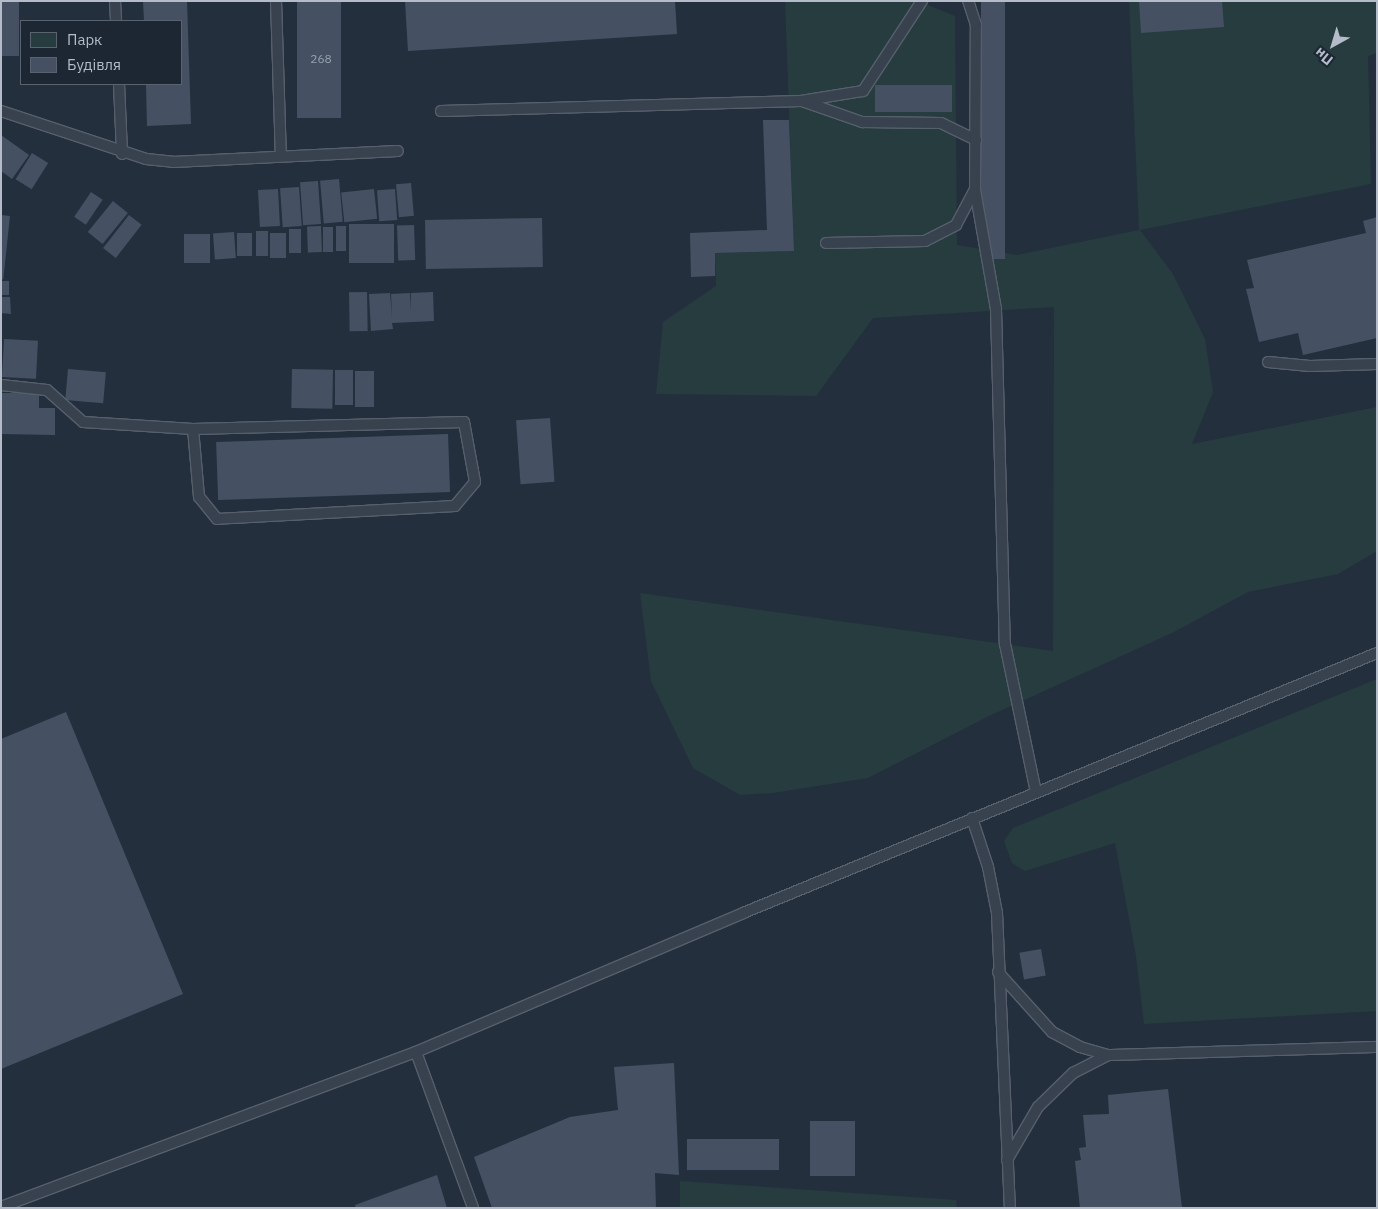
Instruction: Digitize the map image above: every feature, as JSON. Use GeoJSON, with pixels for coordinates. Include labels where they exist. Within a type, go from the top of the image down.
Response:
{"type":"FeatureCollection","features":[{"type":"Feature","properties":{"kind":"lane"},"geometry":{"type":"LineString","coordinates":[[115,1],[116,20]]}},
{"type":"Feature","properties":{"kind":"lane"},"geometry":{"type":"LineString","coordinates":[[276,1],[281,156]]}},
{"type":"Feature","properties":{"kind":"lane"},"geometry":{"type":"LineString","coordinates":[[441,111],[801,100],[864,90],[922,1]]}},
{"type":"Feature","properties":{"kind":"lane"},"geometry":{"type":"LineString","coordinates":[[968,1],[976,25],[975,190],[996,308],[1005,644],[1036,792]]}},
{"type":"Feature","properties":{"kind":"lane"},"geometry":{"type":"LineString","coordinates":[[119,85],[122,154]]}},
{"type":"Feature","properties":{"kind":"lane"},"geometry":{"type":"LineString","coordinates":[[801,100],[862,122],[940,123],[976,140]]}},
{"type":"Feature","properties":{"kind":"lane"},"geometry":{"type":"LineString","coordinates":[[1,111],[122,154],[173,162],[398,151]]}},
{"type":"Feature","properties":{"kind":"lane"},"geometry":{"type":"LineString","coordinates":[[826,243],[925,241],[956,225],[975,190]]}},
{"type":"Feature","properties":{"kind":"lane"},"geometry":{"type":"LineString","coordinates":[[1268,362],[1310,366],[1377,364]]}},
{"type":"Feature","properties":{"kind":"lane"},"geometry":{"type":"LineString","coordinates":[[1,385],[47,390],[83,422],[193,429],[464,422],[474,482],[455,506],[217,519],[199,497],[193,429]]}},
{"type":"Feature","properties":{"kind":"lane"},"geometry":{"type":"LineString","coordinates":[[1,1207],[416,1052],[972,818],[1377,653]]}},
{"type":"Feature","properties":{"kind":"lane"},"geometry":{"type":"LineString","coordinates":[[972,818],[988,867],[997,913],[998,972],[1010,1208]]}},
{"type":"Feature","properties":{"kind":"lane"},"geometry":{"type":"LineString","coordinates":[[998,972],[1052,1032],[1080,1047],[1108,1054],[1377,1047]]}},
{"type":"Feature","properties":{"kind":"lane"},"geometry":{"type":"LineString","coordinates":[[416,1052],[473,1208]]}},
{"type":"Feature","properties":{"kind":"lane"},"geometry":{"type":"LineString","coordinates":[[1007,1160],[1038,1108],[1073,1073],[1108,1054]]}},
{"type":"Feature","properties":{"kind":"green space"},"geometry":{"type":"Polygon","coordinates":[[[785,1],[918,1],[955,16],[957,245],[1017,255],[1139,230],[1129,1],[1377,1],[1377,53],[1368,56],[1371,184],[1140,230],[1173,274],[1205,339],[1213,392],[1192,444],[1377,407],[1377,551],[1338,574],[1248,592],[1172,633],[989,716],[868,778],[773,793],[740,795],[693,768],[651,681],[640,593],[1053,651],[1054,307],[873,318],[816,396],[656,394],[663,322],[716,286],[715,253],[794,251],[785,1]]]}},
{"type":"Feature","properties":{"kind":"green space"},"geometry":{"type":"Polygon","coordinates":[[[1377,679],[1377,1011],[1144,1024],[1136,956],[1115,843],[1025,871],[1012,863],[1004,841],[1013,828],[1377,679]]]}},
{"type":"Feature","properties":{"kind":"green space"},"geometry":{"type":"Polygon","coordinates":[[[680,1181],[956,1200],[957,1208],[680,1208],[680,1181]]]}},
{"type":"Feature","properties":{"kind":"building"},"geometry":{"type":"Polygon","coordinates":[[[1,1],[19,1],[19,56],[1,56],[1,1]]]}},
{"type":"Feature","properties":{"kind":"building"},"geometry":{"type":"Polygon","coordinates":[[[143,1],[187,1],[191,124],[147,126],[146,85],[182,85],[182,20],[144,20],[143,1]]]}},
{"type":"Feature","properties":{"kind":"building"},"geometry":{"type":"Polygon","coordinates":[[[297,1],[341,1],[341,118],[297,118],[297,1]]]}},
{"type":"Feature","properties":{"kind":"building"},"geometry":{"type":"Polygon","coordinates":[[[405,1],[675,1],[677,34],[408,51],[405,1]]]}},
{"type":"Feature","properties":{"kind":"building"},"geometry":{"type":"Polygon","coordinates":[[[981,1],[1005,1],[1005,259],[981,259],[981,1]]]}},
{"type":"Feature","properties":{"kind":"building"},"geometry":{"type":"Polygon","coordinates":[[[1139,1],[1222,1],[1224,27],[1141,33],[1139,1]]]}},
{"type":"Feature","properties":{"kind":"building"},"geometry":{"type":"Polygon","coordinates":[[[875,85],[952,85],[952,112],[875,112],[875,85]]]}},
{"type":"Feature","properties":{"kind":"building"},"geometry":{"type":"Polygon","coordinates":[[[763,120],[789,120],[794,251],[715,253],[715,276],[691,277],[690,233],[767,230],[763,120]]]}},
{"type":"Feature","properties":{"kind":"building"},"geometry":{"type":"Polygon","coordinates":[[[1,135],[29,155],[12,179],[1,171],[1,135]]]}},
{"type":"Feature","properties":{"kind":"building"},"geometry":{"type":"Polygon","coordinates":[[[32,153],[48,163],[32,189],[16,179],[32,153]]]}},
{"type":"Feature","properties":{"kind":"building"},"geometry":{"type":"Polygon","coordinates":[[[339,179],[343,222],[324,223],[320,181],[339,179]]]}},
{"type":"Feature","properties":{"kind":"building"},"geometry":{"type":"Polygon","coordinates":[[[318,181],[321,224],[303,225],[300,182],[318,181]]]}},
{"type":"Feature","properties":{"kind":"building"},"geometry":{"type":"Polygon","coordinates":[[[411,183],[414,216],[399,217],[396,184],[411,183]]]}},
{"type":"Feature","properties":{"kind":"building"},"geometry":{"type":"Polygon","coordinates":[[[299,187],[302,226],[283,227],[280,188],[299,187]]]}},
{"type":"Feature","properties":{"kind":"building"},"geometry":{"type":"Polygon","coordinates":[[[278,189],[280,226],[260,227],[258,190],[278,189]]]}},
{"type":"Feature","properties":{"kind":"building"},"geometry":{"type":"Polygon","coordinates":[[[374,189],[377,219],[344,222],[341,192],[374,189]]]}},
{"type":"Feature","properties":{"kind":"building"},"geometry":{"type":"Polygon","coordinates":[[[395,189],[397,220],[379,221],[377,190],[395,189]]]}},
{"type":"Feature","properties":{"kind":"building"},"geometry":{"type":"Polygon","coordinates":[[[91,192],[103,200],[86,225],[74,217],[91,192]]]}},
{"type":"Feature","properties":{"kind":"building"},"geometry":{"type":"Polygon","coordinates":[[[113,201],[128,213],[103,244],[88,232],[113,201]]]}},
{"type":"Feature","properties":{"kind":"building"},"geometry":{"type":"Polygon","coordinates":[[[1,215],[10,216],[3,280],[1,279],[1,215]]]}},
{"type":"Feature","properties":{"kind":"building"},"geometry":{"type":"Polygon","coordinates":[[[129,215],[142,225],[116,258],[103,248],[129,215]]]}},
{"type":"Feature","properties":{"kind":"building"},"geometry":{"type":"Polygon","coordinates":[[[1377,217],[1377,338],[1303,355],[1298,333],[1259,342],[1246,289],[1254,288],[1247,260],[1366,233],[1363,221],[1377,217]]]}},
{"type":"Feature","properties":{"kind":"building"},"geometry":{"type":"Polygon","coordinates":[[[542,218],[543,267],[426,269],[425,220],[542,218]]]}},
{"type":"Feature","properties":{"kind":"building"},"geometry":{"type":"Polygon","coordinates":[[[349,224],[394,224],[394,263],[349,263],[349,224]]]}},
{"type":"Feature","properties":{"kind":"building"},"geometry":{"type":"Polygon","coordinates":[[[414,225],[415,260],[398,261],[397,226],[414,225]]]}},
{"type":"Feature","properties":{"kind":"building"},"geometry":{"type":"Polygon","coordinates":[[[307,226],[321,226],[322,252],[308,252],[307,226]]]}},
{"type":"Feature","properties":{"kind":"building"},"geometry":{"type":"Polygon","coordinates":[[[336,226],[346,226],[346,251],[336,251],[336,226]]]}},
{"type":"Feature","properties":{"kind":"building"},"geometry":{"type":"Polygon","coordinates":[[[323,227],[333,227],[333,252],[323,252],[323,227]]]}},
{"type":"Feature","properties":{"kind":"building"},"geometry":{"type":"Polygon","coordinates":[[[289,229],[301,229],[301,253],[289,253],[289,229]]]}},
{"type":"Feature","properties":{"kind":"building"},"geometry":{"type":"Polygon","coordinates":[[[256,231],[268,231],[268,256],[256,256],[256,231]]]}},
{"type":"Feature","properties":{"kind":"building"},"geometry":{"type":"Polygon","coordinates":[[[234,232],[236,258],[215,259],[213,233],[234,232]]]}},
{"type":"Feature","properties":{"kind":"building"},"geometry":{"type":"Polygon","coordinates":[[[237,233],[252,233],[252,256],[237,256],[237,233]]]}},
{"type":"Feature","properties":{"kind":"building"},"geometry":{"type":"Polygon","coordinates":[[[270,233],[286,233],[286,258],[270,258],[270,233]]]}},
{"type":"Feature","properties":{"kind":"building"},"geometry":{"type":"Polygon","coordinates":[[[184,234],[210,234],[210,263],[184,263],[184,234]]]}},
{"type":"Feature","properties":{"kind":"building"},"geometry":{"type":"Polygon","coordinates":[[[1,281],[9,281],[9,295],[1,295],[1,281]]]}},
{"type":"Feature","properties":{"kind":"building"},"geometry":{"type":"Polygon","coordinates":[[[349,292],[367,292],[368,331],[350,331],[349,292]]]}},
{"type":"Feature","properties":{"kind":"building"},"geometry":{"type":"Polygon","coordinates":[[[433,292],[434,321],[392,323],[393,329],[371,331],[369,294],[390,293],[392,317],[391,294],[410,293],[411,311],[411,293],[433,292]]]}},
{"type":"Feature","properties":{"kind":"building"},"geometry":{"type":"Polygon","coordinates":[[[1,297],[10,297],[11,314],[1,313],[1,297]]]}},
{"type":"Feature","properties":{"kind":"building"},"geometry":{"type":"Polygon","coordinates":[[[4,339],[38,341],[36,379],[2,377],[4,339]]]}},
{"type":"Feature","properties":{"kind":"building"},"geometry":{"type":"Polygon","coordinates":[[[68,369],[106,372],[103,403],[65,400],[68,369]]]}},
{"type":"Feature","properties":{"kind":"building"},"geometry":{"type":"Polygon","coordinates":[[[292,369],[333,370],[332,409],[291,408],[292,369]]]}},
{"type":"Feature","properties":{"kind":"building"},"geometry":{"type":"Polygon","coordinates":[[[335,370],[353,370],[353,405],[335,405],[335,370]]]}},
{"type":"Feature","properties":{"kind":"building"},"geometry":{"type":"Polygon","coordinates":[[[355,371],[374,371],[374,407],[355,407],[355,371]]]}},
{"type":"Feature","properties":{"kind":"building"},"geometry":{"type":"Polygon","coordinates":[[[1,393],[39,393],[39,408],[55,408],[55,435],[1,434],[1,393]]]}},
{"type":"Feature","properties":{"kind":"building"},"geometry":{"type":"Polygon","coordinates":[[[550,418],[554,482],[521,484],[516,420],[550,418]]]}},
{"type":"Feature","properties":{"kind":"building"},"geometry":{"type":"Polygon","coordinates":[[[448,434],[450,492],[218,500],[216,442],[448,434]]]}},
{"type":"Feature","properties":{"kind":"building"},"geometry":{"type":"Polygon","coordinates":[[[66,712],[183,994],[1,1069],[1,739],[66,712]]]}},
{"type":"Feature","properties":{"kind":"building"},"geometry":{"type":"Polygon","coordinates":[[[1041,949],[1046,976],[1024,979],[1019,953],[1041,949]]]}},
{"type":"Feature","properties":{"kind":"building"},"geometry":{"type":"Polygon","coordinates":[[[674,1063],[679,1175],[655,1173],[656,1208],[492,1208],[474,1157],[570,1117],[618,1110],[614,1067],[674,1063]]]}},
{"type":"Feature","properties":{"kind":"building"},"geometry":{"type":"Polygon","coordinates":[[[1168,1089],[1182,1208],[1080,1208],[1075,1161],[1081,1160],[1079,1148],[1086,1147],[1083,1115],[1109,1114],[1108,1095],[1168,1089]]]}},
{"type":"Feature","properties":{"kind":"building"},"geometry":{"type":"Polygon","coordinates":[[[810,1121],[855,1121],[855,1176],[810,1176],[810,1121]]]}},
{"type":"Feature","properties":{"kind":"building"},"geometry":{"type":"Polygon","coordinates":[[[687,1139],[779,1139],[779,1170],[687,1170],[687,1139]]]}},
{"type":"Feature","properties":{"kind":"building"},"geometry":{"type":"Polygon","coordinates":[[[437,1175],[447,1208],[356,1208],[355,1205],[437,1175]]]}}]}
